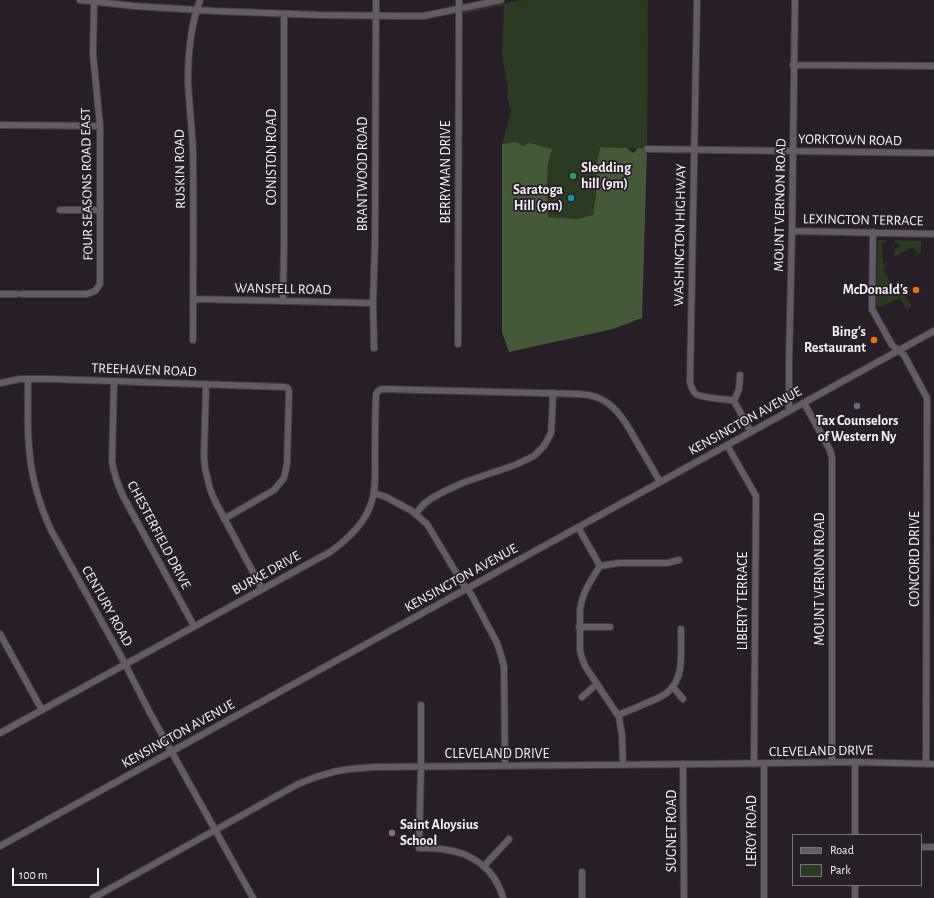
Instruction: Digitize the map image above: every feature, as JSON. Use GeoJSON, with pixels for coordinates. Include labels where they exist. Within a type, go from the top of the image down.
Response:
{"type":"FeatureCollection","features":[{"type":"Feature","properties":{"kind":"street"},"geometry":{"type":"LineString","coordinates":[[80,0],[134,6],[196,10],[376,16],[423,16],[501,0]]}},
{"type":"Feature","properties":{"kind":"street","name":"RUSKIN ROAD"},"geometry":{"type":"LineString","coordinates":[[192,340],[193,149],[188,80],[196,10],[200,0]]}},
{"type":"Feature","properties":{"kind":"street","name":"BRANTWOOD ROAD"},"geometry":{"type":"LineString","coordinates":[[374,348],[373,303],[375,242],[376,0]]}},
{"type":"Feature","properties":{"kind":"street","name":"BERRYMAN DRIVE"},"geometry":{"type":"LineString","coordinates":[[458,344],[459,0]]}},
{"type":"Feature","properties":{"kind":"street","name":"WASHINGTON HIGHWAY"},"geometry":{"type":"LineString","coordinates":[[697,0],[691,386],[692,390],[696,394],[734,401]]}},
{"type":"Feature","properties":{"kind":"street","name":"MOUNT VERNON ROAD"},"geometry":{"type":"LineString","coordinates":[[789,410],[795,0]]}},
{"type":"Feature","properties":{"kind":"street","name":"FOUR SEASONS ROAD EAST"},"geometry":{"type":"LineString","coordinates":[[0,294],[87,294],[98,288],[100,280],[100,126],[93,54],[94,2]]}},
{"type":"Feature","properties":{"kind":"street","name":"CONISTON ROAD"},"geometry":{"type":"LineString","coordinates":[[283,301],[284,14]]}},
{"type":"Feature","properties":{"kind":"street"},"geometry":{"type":"LineString","coordinates":[[794,65],[934,66]]}},
{"type":"Feature","properties":{"kind":"street"},"geometry":{"type":"LineString","coordinates":[[0,125],[100,126]]}},
{"type":"Feature","properties":{"kind":"street","name":"YORKTOWN ROAD"},"geometry":{"type":"LineString","coordinates":[[646,149],[934,153]]}},
{"type":"Feature","properties":{"kind":"street"},"geometry":{"type":"LineString","coordinates":[[60,210],[100,210]]}},
{"type":"Feature","properties":{"kind":"street","name":"LEXINGTON TERRACE"},"geometry":{"type":"LineString","coordinates":[[792,231],[934,234]]}},
{"type":"Feature","properties":{"kind":"street","name":"CONCORD DRIVE"},"geometry":{"type":"LineString","coordinates":[[873,232],[872,306],[892,345],[904,355],[927,398],[926,763]]}},
{"type":"Feature","properties":{"kind":"street","name":"WANSFELL ROAD"},"geometry":{"type":"LineString","coordinates":[[193,298],[373,303]]}},
{"type":"Feature","properties":{"kind":"street","name":"KENSINGTON AVENUE"},"geometry":{"type":"LineString","coordinates":[[0,846],[934,331]]}},
{"type":"Feature","properties":{"kind":"street"},"geometry":{"type":"LineString","coordinates":[[740,375],[739,389],[734,401],[751,432]]}},
{"type":"Feature","properties":{"kind":"street","name":"TREEHAVEN ROAD"},"geometry":{"type":"LineString","coordinates":[[0,383],[28,379],[282,386],[288,388],[287,464],[284,478],[274,490],[224,519]]}},
{"type":"Feature","properties":{"kind":"street","name":"CENTURY ROAD"},"geometry":{"type":"LineString","coordinates":[[28,379],[29,448],[34,479],[43,513],[150,713],[252,898]]}},
{"type":"Feature","properties":{"kind":"street","name":"CHESTERFIELD DRIVE"},"geometry":{"type":"LineString","coordinates":[[114,381],[112,462],[117,482],[123,496],[194,626]]}},
{"type":"Feature","properties":{"kind":"street"},"geometry":{"type":"LineString","coordinates":[[206,384],[204,468],[210,489],[224,519],[262,589]]}},
{"type":"Feature","properties":{"kind":"street","name":"BURKE DRIVE"},"geometry":{"type":"LineString","coordinates":[[0,734],[330,552],[346,539],[367,514],[374,494],[376,393],[381,389],[552,393]]}},
{"type":"Feature","properties":{"kind":"street"},"geometry":{"type":"LineString","coordinates":[[416,513],[424,504],[445,491],[476,478],[515,465],[534,456],[540,451],[551,432],[552,393],[584,394],[598,398],[610,404],[620,414],[660,482]]}},
{"type":"Feature","properties":{"kind":"street","name":"MOUNT VERNON ROAD"},"geometry":{"type":"LineString","coordinates":[[804,403],[830,450],[832,458],[832,762]]}},
{"type":"Feature","properties":{"kind":"street","name":"LIBERTY TERRACE"},"geometry":{"type":"LineString","coordinates":[[727,445],[756,496],[754,764]]}},
{"type":"Feature","properties":{"kind":"street"},"geometry":{"type":"LineString","coordinates":[[374,494],[386,497],[399,503],[416,513],[427,524],[459,579],[471,594],[497,644],[503,662],[505,766]]}},
{"type":"Feature","properties":{"kind":"street"},"geometry":{"type":"LineString","coordinates":[[578,527],[600,566]]}},
{"type":"Feature","properties":{"kind":"street"},"geometry":{"type":"LineString","coordinates":[[600,566],[619,563],[667,563],[678,560]]}},
{"type":"Feature","properties":{"kind":"street"},"geometry":{"type":"LineString","coordinates":[[600,566],[583,596],[580,610],[579,641],[581,655],[585,666],[618,715],[622,735],[623,765]]}},
{"type":"Feature","properties":{"kind":"street"},"geometry":{"type":"LineString","coordinates":[[580,627],[610,627]]}},
{"type":"Feature","properties":{"kind":"street"},"geometry":{"type":"LineString","coordinates":[[618,715],[662,697],[673,687],[678,679],[680,671],[681,629]]}},
{"type":"Feature","properties":{"kind":"street"},"geometry":{"type":"LineString","coordinates":[[0,634],[42,710]]}},
{"type":"Feature","properties":{"kind":"street"},"geometry":{"type":"LineString","coordinates":[[582,697],[597,684]]}},
{"type":"Feature","properties":{"kind":"street"},"geometry":{"type":"LineString","coordinates":[[673,687],[682,699]]}},
{"type":"Feature","properties":{"kind":"street"},"geometry":{"type":"LineString","coordinates":[[421,705],[419,848],[453,851],[465,854],[475,859],[492,875],[498,884],[503,898]]}},
{"type":"Feature","properties":{"kind":"street","name":"CLEVELAND DRIVE"},"geometry":{"type":"LineString","coordinates":[[93,898],[293,787],[322,775],[350,769],[374,767],[764,764],[832,762],[934,764]]}},
{"type":"Feature","properties":{"kind":"street"},"geometry":{"type":"LineString","coordinates":[[855,762],[855,834]]}},
{"type":"Feature","properties":{"kind":"street","name":"SUGNET ROAD"},"geometry":{"type":"LineString","coordinates":[[683,764],[684,898]]}},
{"type":"Feature","properties":{"kind":"street","name":"LEROY ROAD"},"geometry":{"type":"LineString","coordinates":[[764,764],[764,898]]}},
{"type":"Feature","properties":{"kind":"street"},"geometry":{"type":"LineString","coordinates":[[484,866],[509,839]]}},
{"type":"Feature","properties":{"kind":"street"},"geometry":{"type":"LineString","coordinates":[[922,847],[934,847]]}},
{"type":"Feature","properties":{"kind":"street"},"geometry":{"type":"LineString","coordinates":[[582,872],[582,898]]}},
{"type":"Feature","properties":{"kind":"street"},"geometry":{"type":"LineString","coordinates":[[855,886],[855,898]]}},
{"type":"Feature","properties":{"kind":"green space"},"geometry":{"type":"Polygon","coordinates":[[[523,0],[648,0],[647,149],[600,147],[597,164],[597,187],[593,215],[577,219],[548,217],[548,164],[551,149],[523,146],[518,142],[502,144],[511,110],[507,98],[508,87],[502,54],[504,6],[464,14],[464,12],[523,0]]]}},
{"type":"Feature","properties":{"kind":"green space"},"geometry":{"type":"Polygon","coordinates":[[[516,142],[523,146],[529,143],[552,149],[548,164],[548,217],[577,219],[593,215],[597,187],[597,164],[600,147],[627,148],[633,153],[638,148],[647,149],[642,318],[613,329],[509,352],[502,332],[502,144],[516,142]]]}},
{"type":"Feature","properties":{"kind":"green space"},"geometry":{"type":"Polygon","coordinates":[[[878,240],[887,240],[886,243],[882,243],[883,263],[887,263],[883,269],[896,293],[901,289],[912,307],[907,310],[900,298],[878,307],[876,304],[878,240]]]}},
{"type":"Feature","properties":{"kind":"green space"},"geometry":{"type":"Polygon","coordinates":[[[895,240],[921,241],[921,252],[916,255],[915,253],[917,252],[913,247],[894,257],[895,249],[900,248],[899,243],[894,242],[895,240]]]}},
{"type":"Feature","properties":{"kind":"place","name":"Sledding hill (9m)"},"geometry":{"type":"Point","coordinates":[573,176]}},
{"type":"Feature","properties":{"kind":"place","name":"Saratoga Hill (9m)"},"geometry":{"type":"Point","coordinates":[571,198]}},
{"type":"Feature","properties":{"kind":"place","name":"McDonald's"},"geometry":{"type":"Point","coordinates":[916,290]}},
{"type":"Feature","properties":{"kind":"place","name":"Bing's Restaurant"},"geometry":{"type":"Point","coordinates":[874,340]}},
{"type":"Feature","properties":{"kind":"place","name":"Tax Counselors of Western Ny"},"geometry":{"type":"Point","coordinates":[857,406]}},
{"type":"Feature","properties":{"kind":"place","name":"Saint Aloysius School"},"geometry":{"type":"Point","coordinates":[392,833]}}]}
